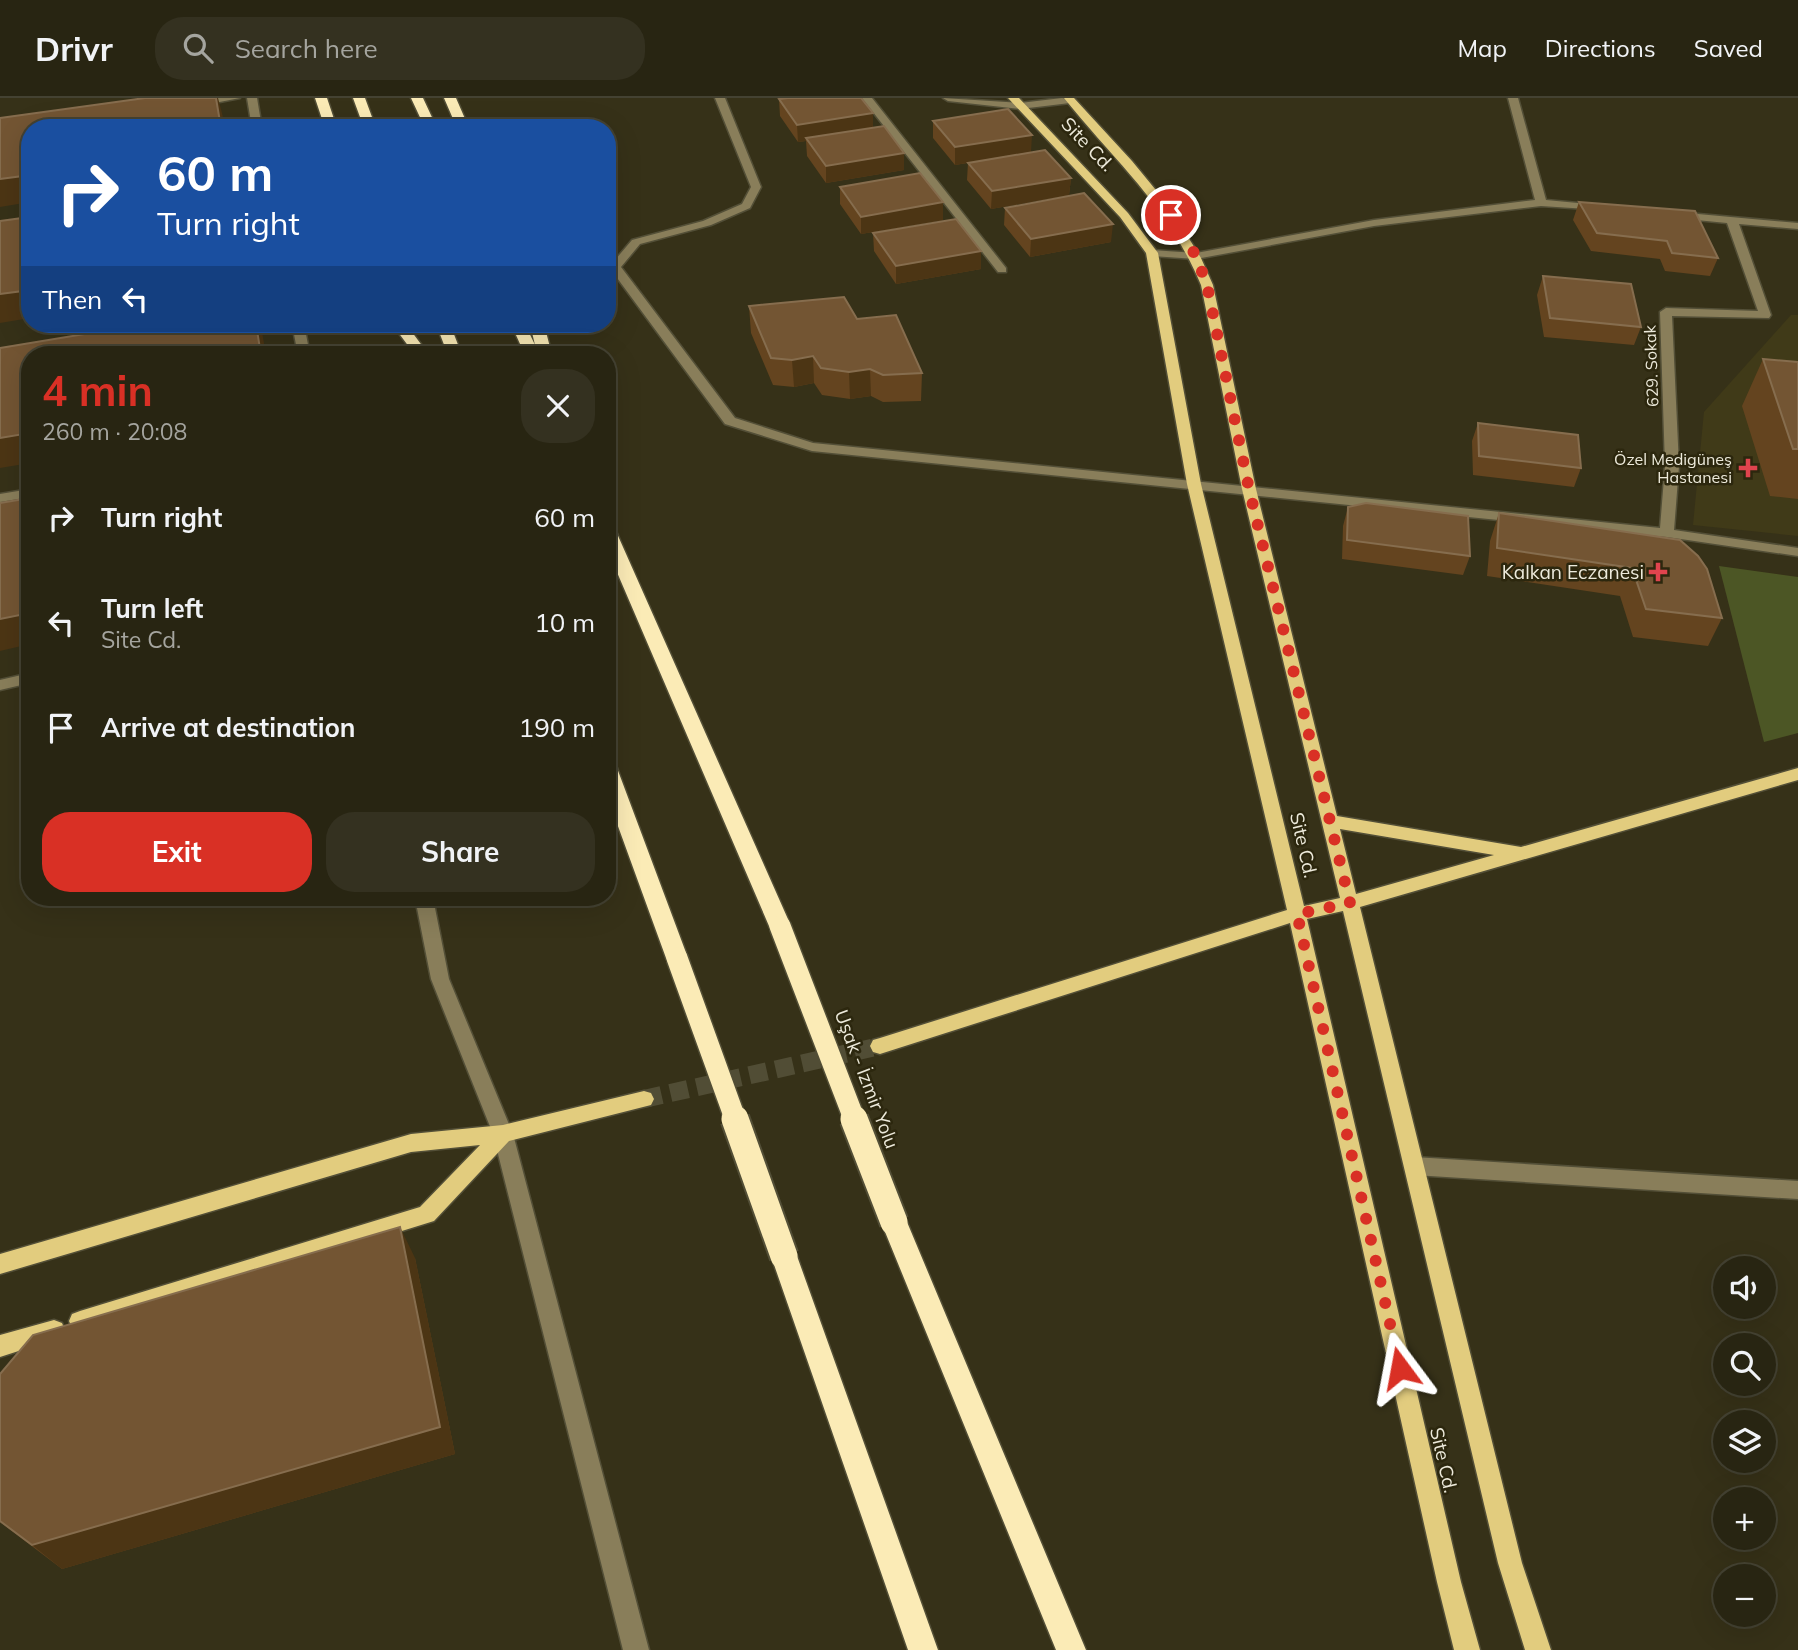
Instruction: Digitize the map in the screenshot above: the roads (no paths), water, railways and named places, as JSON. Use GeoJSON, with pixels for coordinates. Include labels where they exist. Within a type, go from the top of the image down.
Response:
{"type":"FeatureCollection","features":[{"type":"Feature","properties":{"kind":"highway"},"geometry":{"type":"LineString","coordinates":[[321,98],[328,119]]}},
{"type":"Feature","properties":{"kind":"highway"},"geometry":{"type":"LineString","coordinates":[[359,98],[367,119]]}},
{"type":"Feature","properties":{"kind":"highway"},"geometry":{"type":"LineString","coordinates":[[417,98],[427,119]]}},
{"type":"Feature","properties":{"kind":"highway"},"geometry":{"type":"LineString","coordinates":[[450,98],[459,119]]}},
{"type":"Feature","properties":{"kind":"highway","name":"Uşak - İzmir Yolu"},"geometry":{"type":"LineString","coordinates":[[616,550],[780,926],[894,1222],[1071,1650]]}},
{"type":"Feature","properties":{"kind":"highway"},"geometry":{"type":"LineString","coordinates":[[616,792],[923,1650]]}},
{"type":"Feature","properties":{"kind":"main road","name":"Site Cd."},"geometry":{"type":"LineString","coordinates":[[1070,99],[1171,215],[1196,256],[1207,285],[1249,489],[1329,821],[1510,1563],[1538,1650]]}},
{"type":"Feature","properties":{"kind":"main road","name":"Site Cd."},"geometry":{"type":"LineString","coordinates":[[1016,102],[1124,215],[1152,253],[1194,484],[1297,914],[1467,1650]]}},
{"type":"Feature","properties":{"kind":"main road"},"geometry":{"type":"LineString","coordinates":[[880,1046],[1297,914],[1350,903],[1798,774]]}},
{"type":"Feature","properties":{"kind":"main road"},"geometry":{"type":"LineString","coordinates":[[1329,821],[1522,853]]}},
{"type":"Feature","properties":{"kind":"main road"},"geometry":{"type":"LineString","coordinates":[[0,1264],[411,1143],[503,1134],[644,1099]]}},
{"type":"Feature","properties":{"kind":"main road"},"geometry":{"type":"LineString","coordinates":[[0,1346],[427,1214],[503,1134]]}},
{"type":"Feature","properties":{"kind":"street"},"geometry":{"type":"LineString","coordinates":[[180,106],[235,98]]}},
{"type":"Feature","properties":{"kind":"street"},"geometry":{"type":"LineString","coordinates":[[253,98],[256,119]]}},
{"type":"Feature","properties":{"kind":"street"},"geometry":{"type":"LineString","coordinates":[[616,266],[636,242],[707,223],[746,206],[756,187],[720,98]]}},
{"type":"Feature","properties":{"kind":"street"},"geometry":{"type":"LineString","coordinates":[[867,98],[1002,270]]}},
{"type":"Feature","properties":{"kind":"street"},"geometry":{"type":"LineString","coordinates":[[948,98],[1016,102],[1070,99]]}},
{"type":"Feature","properties":{"kind":"street"},"geometry":{"type":"LineString","coordinates":[[1513,98],[1541,202]]}},
{"type":"Feature","properties":{"kind":"street"},"geometry":{"type":"LineString","coordinates":[[1152,253],[1196,256],[1374,223],[1541,202],[1609,209]]}},
{"type":"Feature","properties":{"kind":"street"},"geometry":{"type":"LineString","coordinates":[[1664,214],[1798,226]]}},
{"type":"Feature","properties":{"kind":"street","name":"629. Sokak"},"geometry":{"type":"LineString","coordinates":[[1667,533],[1672,466],[1666,312],[1765,315],[1732,220]]}},
{"type":"Feature","properties":{"kind":"street"},"geometry":{"type":"LineString","coordinates":[[616,268],[730,421],[812,447],[1667,533],[1798,552]]}},
{"type":"Feature","properties":{"kind":"street"},"geometry":{"type":"LineString","coordinates":[[0,498],[21,494]]}},
{"type":"Feature","properties":{"kind":"street"},"geometry":{"type":"LineString","coordinates":[[0,685],[21,680]]}},
{"type":"Feature","properties":{"kind":"street"},"geometry":{"type":"LineString","coordinates":[[426,906],[440,979],[503,1134],[636,1650]]}},
{"type":"Feature","properties":{"kind":"street"},"geometry":{"type":"LineString","coordinates":[[1413,1166],[1798,1190]]}},
{"type":"Feature","properties":{"kind":"tunnel"},"geometry":{"type":"LineString","coordinates":[[644,1099],[880,1046]]}},
{"type":"Feature","properties":{"kind":"place","name":"Özel Medigüneş Hastanesi"},"geometry":{"type":"Point","coordinates":[1748,468]}},
{"type":"Feature","properties":{"kind":"place","name":"Kalkan Eczanesi"},"geometry":{"type":"Point","coordinates":[1658,572]}}]}
